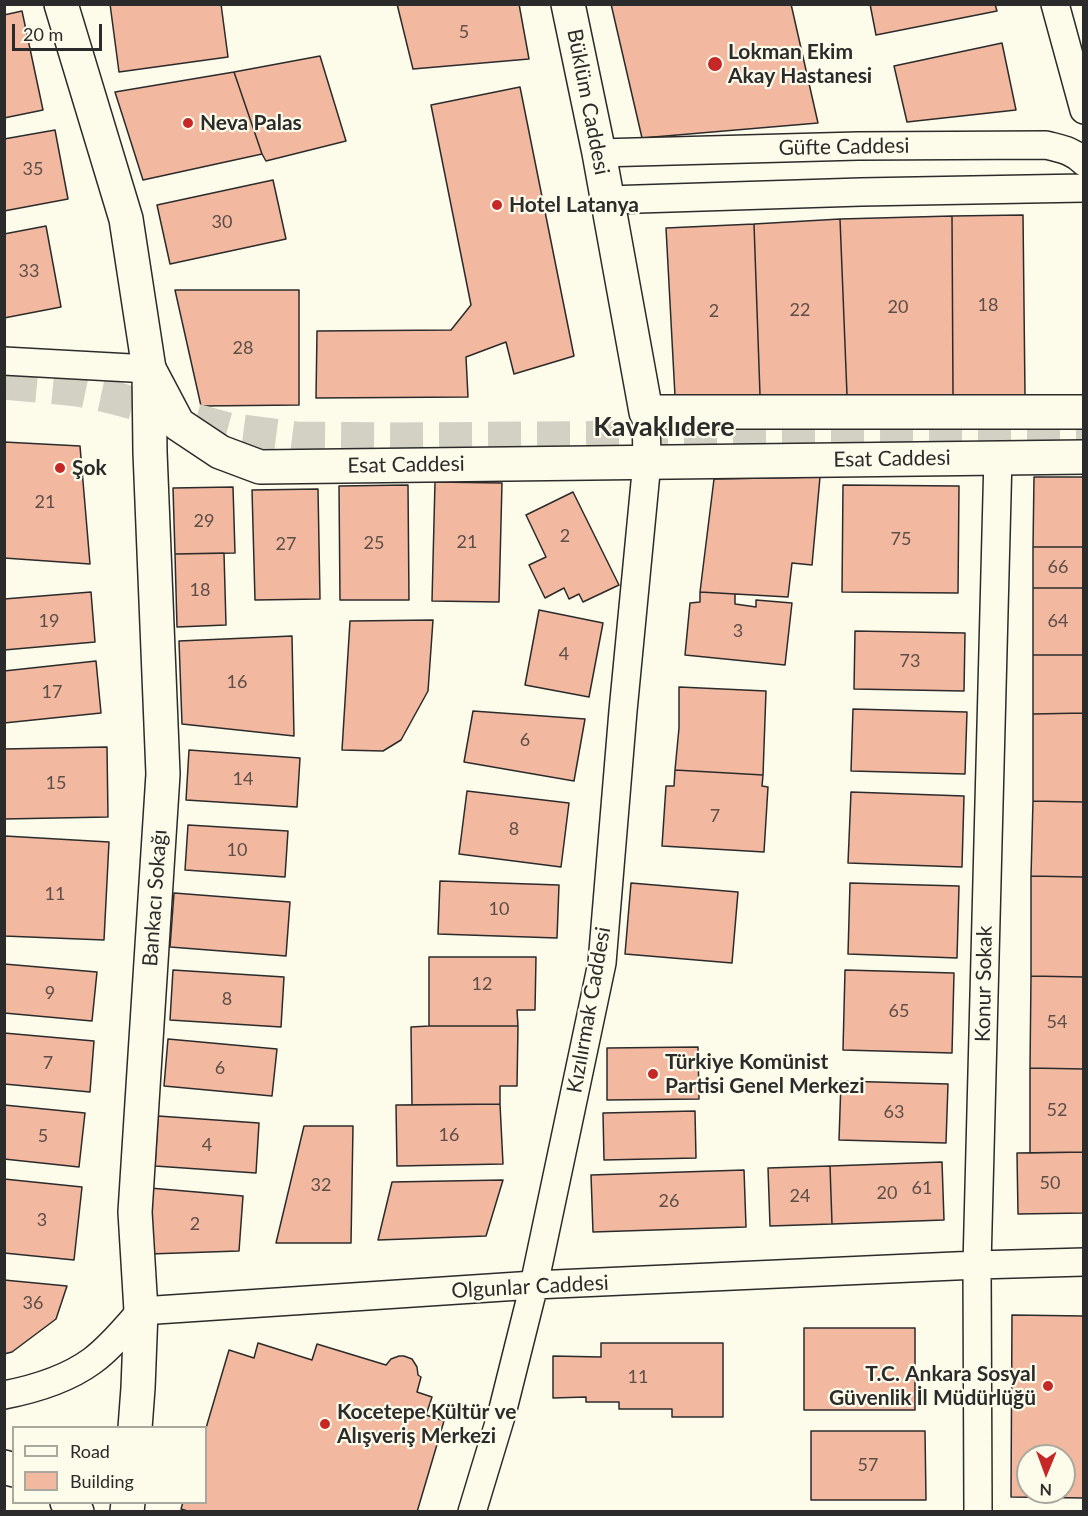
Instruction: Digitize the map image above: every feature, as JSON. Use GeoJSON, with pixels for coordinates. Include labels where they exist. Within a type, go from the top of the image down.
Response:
{"type":"FeatureCollection","features":[{"type":"Feature","properties":{"kind":"street","name":"Esat Caddesi"},"geometry":{"type":"LineString","coordinates":[[62,4],[126,219],[149,369],[178,424],[220,452],[260,467],[1083,457]]}},
{"type":"Feature","properties":{"kind":"street","name":"Büklüm Caddesi"},"geometry":{"type":"LineString","coordinates":[[568,4],[599,153],[645,412]]}},
{"type":"Feature","properties":{"kind":"street"},"geometry":{"type":"LineString","coordinates":[[1055,4],[1083,110]]}},
{"type":"Feature","properties":{"kind":"street","name":"Güfte Caddesi"},"geometry":{"type":"LineString","coordinates":[[599,153],[858,146],[1046,145],[1075,154],[1083,162]]}},
{"type":"Feature","properties":{"kind":"street"},"geometry":{"type":"LineString","coordinates":[[858,146],[861,192]]}},
{"type":"Feature","properties":{"kind":"street"},"geometry":{"type":"LineString","coordinates":[[607,200],[1083,188]]}},
{"type":"Feature","properties":{"kind":"street"},"geometry":{"type":"LineString","coordinates":[[4,361],[149,369]]}},
{"type":"Feature","properties":{"kind":"street","name":"Bankacı Sokağı"},"geometry":{"type":"LineString","coordinates":[[135,1426],[141,1311],[135,1212],[163,774],[150,463],[149,369]]}},
{"type":"Feature","properties":{"kind":"street"},"geometry":{"type":"LineString","coordinates":[[645,412],[1083,412]]}},
{"type":"Feature","properties":{"kind":"street","name":"Kızılırmak Caddesi"},"geometry":{"type":"LineString","coordinates":[[472,1512],[502,1413],[534,1286],[602,963],[647,462],[645,412]]}},
{"type":"Feature","properties":{"kind":"street","name":"Konur Sokak"},"geometry":{"type":"LineString","coordinates":[[978,1512],[977,1265],[998,457]]}},
{"type":"Feature","properties":{"kind":"street","name":"Olgunlar Caddesi"},"geometry":{"type":"LineString","coordinates":[[141,1311],[534,1286],[1083,1262]]}},
{"type":"Feature","properties":{"kind":"street"},"geometry":{"type":"LineString","coordinates":[[4,1395],[35,1389],[64,1377],[92,1361],[141,1311]]}},
{"type":"Feature","properties":{"kind":"building"},"geometry":{"type":"Polygon","coordinates":[[[110,4],[221,4],[228,57],[119,72],[110,4]]]}},
{"type":"Feature","properties":{"kind":"building"},"geometry":{"type":"Polygon","coordinates":[[[397,4],[519,4],[529,59],[413,69],[397,4]]]}},
{"type":"Feature","properties":{"kind":"building","name":"Lokman Ekim Akay Hastanesi"},"geometry":{"type":"Polygon","coordinates":[[[611,4],[791,4],[818,123],[642,138],[611,4]]]}},
{"type":"Feature","properties":{"kind":"building"},"geometry":{"type":"Polygon","coordinates":[[[870,4],[995,4],[997,11],[876,35],[870,4]]]}},
{"type":"Feature","properties":{"kind":"building"},"geometry":{"type":"Polygon","coordinates":[[[22,11],[43,110],[4,118],[4,15],[22,11]]]}},
{"type":"Feature","properties":{"kind":"building"},"geometry":{"type":"Polygon","coordinates":[[[1002,43],[1016,110],[907,122],[894,66],[1002,43]]]}},
{"type":"Feature","properties":{"kind":"building"},"geometry":{"type":"Polygon","coordinates":[[[320,56],[346,141],[266,161],[234,72],[320,56]]]}},
{"type":"Feature","properties":{"kind":"building","name":"Neva Palas"},"geometry":{"type":"Polygon","coordinates":[[[234,72],[262,154],[143,180],[115,92],[234,72]]]}},
{"type":"Feature","properties":{"kind":"building","name":"Hotel Latanya"},"geometry":{"type":"Polygon","coordinates":[[[520,87],[574,356],[514,374],[506,342],[466,357],[468,397],[316,398],[317,331],[451,330],[471,305],[431,105],[520,87]]]}},
{"type":"Feature","properties":{"kind":"building"},"geometry":{"type":"Polygon","coordinates":[[[55,130],[68,199],[4,211],[4,139],[55,130]]]}},
{"type":"Feature","properties":{"kind":"building"},"geometry":{"type":"Polygon","coordinates":[[[273,180],[286,239],[170,264],[157,205],[273,180]]]}},
{"type":"Feature","properties":{"kind":"building"},"geometry":{"type":"Polygon","coordinates":[[[1023,215],[1025,395],[953,395],[952,216],[1023,215]]]}},
{"type":"Feature","properties":{"kind":"building"},"geometry":{"type":"Polygon","coordinates":[[[952,216],[953,395],[847,395],[840,219],[952,216]]]}},
{"type":"Feature","properties":{"kind":"building"},"geometry":{"type":"Polygon","coordinates":[[[840,219],[847,395],[760,395],[754,224],[840,219]]]}},
{"type":"Feature","properties":{"kind":"building"},"geometry":{"type":"Polygon","coordinates":[[[754,224],[760,395],[675,396],[666,228],[754,224]]]}},
{"type":"Feature","properties":{"kind":"building"},"geometry":{"type":"Polygon","coordinates":[[[46,226],[61,307],[4,318],[4,234],[46,226]]]}},
{"type":"Feature","properties":{"kind":"building"},"geometry":{"type":"Polygon","coordinates":[[[175,290],[299,290],[299,405],[201,406],[175,290]]]}},
{"type":"Feature","properties":{"kind":"building"},"geometry":{"type":"Polygon","coordinates":[[[4,442],[80,446],[90,564],[4,558],[4,442]]]}},
{"type":"Feature","properties":{"kind":"building"},"geometry":{"type":"Polygon","coordinates":[[[820,477],[812,565],[792,563],[788,597],[700,592],[714,479],[820,477]]]}},
{"type":"Feature","properties":{"kind":"building"},"geometry":{"type":"Polygon","coordinates":[[[1034,477],[1084,477],[1084,547],[1033,547],[1034,477]]]}},
{"type":"Feature","properties":{"kind":"building"},"geometry":{"type":"Polygon","coordinates":[[[435,482],[502,483],[499,602],[432,601],[435,482]]]}},
{"type":"Feature","properties":{"kind":"building"},"geometry":{"type":"Polygon","coordinates":[[[408,485],[409,600],[340,600],[339,486],[408,485]]]}},
{"type":"Feature","properties":{"kind":"building"},"geometry":{"type":"Polygon","coordinates":[[[843,485],[959,486],[958,593],[842,592],[843,485]]]}},
{"type":"Feature","properties":{"kind":"building"},"geometry":{"type":"Polygon","coordinates":[[[233,487],[235,553],[175,554],[173,488],[233,487]]]}},
{"type":"Feature","properties":{"kind":"building"},"geometry":{"type":"Polygon","coordinates":[[[318,489],[320,599],[255,600],[252,490],[318,489]]]}},
{"type":"Feature","properties":{"kind":"building"},"geometry":{"type":"Polygon","coordinates":[[[573,492],[619,585],[583,602],[579,594],[569,599],[564,588],[545,598],[529,565],[546,557],[526,515],[573,492]]]}},
{"type":"Feature","properties":{"kind":"building"},"geometry":{"type":"Polygon","coordinates":[[[1033,547],[1084,547],[1084,588],[1033,588],[1033,547]]]}},
{"type":"Feature","properties":{"kind":"building"},"geometry":{"type":"Polygon","coordinates":[[[224,553],[226,625],[177,627],[175,554],[224,553]]]}},
{"type":"Feature","properties":{"kind":"building"},"geometry":{"type":"Polygon","coordinates":[[[1033,588],[1084,588],[1084,655],[1033,655],[1033,588]]]}},
{"type":"Feature","properties":{"kind":"building"},"geometry":{"type":"Polygon","coordinates":[[[91,592],[95,642],[4,650],[4,599],[91,592]]]}},
{"type":"Feature","properties":{"kind":"building"},"geometry":{"type":"Polygon","coordinates":[[[700,592],[735,594],[735,604],[756,607],[756,600],[792,603],[785,665],[685,655],[690,603],[700,602],[700,592]]]}},
{"type":"Feature","properties":{"kind":"building"},"geometry":{"type":"Polygon","coordinates":[[[539,610],[603,623],[589,697],[525,685],[539,610]]]}},
{"type":"Feature","properties":{"kind":"building"},"geometry":{"type":"Polygon","coordinates":[[[433,620],[428,691],[401,740],[383,751],[342,750],[350,621],[433,620]]]}},
{"type":"Feature","properties":{"kind":"building"},"geometry":{"type":"Polygon","coordinates":[[[855,631],[965,633],[964,691],[854,689],[855,631]]]}},
{"type":"Feature","properties":{"kind":"building"},"geometry":{"type":"Polygon","coordinates":[[[292,636],[294,736],[182,724],[179,641],[292,636]]]}},
{"type":"Feature","properties":{"kind":"building"},"geometry":{"type":"Polygon","coordinates":[[[1033,655],[1084,655],[1084,713],[1033,714],[1033,655]]]}},
{"type":"Feature","properties":{"kind":"building"},"geometry":{"type":"Polygon","coordinates":[[[96,661],[101,713],[4,723],[4,671],[96,661]]]}},
{"type":"Feature","properties":{"kind":"building"},"geometry":{"type":"Polygon","coordinates":[[[679,687],[766,691],[763,775],[675,770],[679,728],[679,687]]]}},
{"type":"Feature","properties":{"kind":"building"},"geometry":{"type":"Polygon","coordinates":[[[853,709],[967,712],[965,774],[851,771],[853,709]]]}},
{"type":"Feature","properties":{"kind":"building"},"geometry":{"type":"Polygon","coordinates":[[[473,711],[585,719],[574,781],[464,762],[473,711]]]}},
{"type":"Feature","properties":{"kind":"building"},"geometry":{"type":"Polygon","coordinates":[[[1084,713],[1084,802],[1033,801],[1033,714],[1084,713]]]}},
{"type":"Feature","properties":{"kind":"building"},"geometry":{"type":"Polygon","coordinates":[[[107,747],[108,817],[4,819],[4,749],[107,747]]]}},
{"type":"Feature","properties":{"kind":"building"},"geometry":{"type":"Polygon","coordinates":[[[189,750],[300,758],[297,807],[186,800],[189,750]]]}},
{"type":"Feature","properties":{"kind":"building"},"geometry":{"type":"Polygon","coordinates":[[[675,770],[763,775],[762,786],[768,787],[764,852],[662,846],[666,786],[674,786],[675,770]]]}},
{"type":"Feature","properties":{"kind":"building"},"geometry":{"type":"Polygon","coordinates":[[[467,791],[569,803],[561,867],[459,854],[467,791]]]}},
{"type":"Feature","properties":{"kind":"building"},"geometry":{"type":"Polygon","coordinates":[[[851,792],[964,796],[962,867],[848,863],[851,792]]]}},
{"type":"Feature","properties":{"kind":"building"},"geometry":{"type":"Polygon","coordinates":[[[1033,801],[1084,802],[1084,877],[1031,876],[1033,801]]]}},
{"type":"Feature","properties":{"kind":"building"},"geometry":{"type":"Polygon","coordinates":[[[188,825],[288,831],[285,877],[185,870],[188,825]]]}},
{"type":"Feature","properties":{"kind":"building"},"geometry":{"type":"Polygon","coordinates":[[[5,836],[109,842],[104,940],[4,936],[5,836]]]}},
{"type":"Feature","properties":{"kind":"building"},"geometry":{"type":"Polygon","coordinates":[[[1031,876],[1084,877],[1084,977],[1031,976],[1031,876]]]}},
{"type":"Feature","properties":{"kind":"building"},"geometry":{"type":"Polygon","coordinates":[[[440,881],[559,885],[557,938],[438,934],[440,881]]]}},
{"type":"Feature","properties":{"kind":"building"},"geometry":{"type":"Polygon","coordinates":[[[631,883],[738,892],[732,963],[625,954],[631,883]]]}},
{"type":"Feature","properties":{"kind":"building"},"geometry":{"type":"Polygon","coordinates":[[[850,883],[959,886],[957,958],[848,954],[850,883]]]}},
{"type":"Feature","properties":{"kind":"building"},"geometry":{"type":"Polygon","coordinates":[[[174,893],[290,902],[286,956],[170,947],[174,893]]]}},
{"type":"Feature","properties":{"kind":"building"},"geometry":{"type":"Polygon","coordinates":[[[429,957],[536,957],[535,1010],[517,1010],[518,1026],[429,1026],[429,957]]]}},
{"type":"Feature","properties":{"kind":"building"},"geometry":{"type":"Polygon","coordinates":[[[4,964],[97,972],[92,1021],[4,1013],[4,964]]]}},
{"type":"Feature","properties":{"kind":"building"},"geometry":{"type":"Polygon","coordinates":[[[173,970],[284,977],[281,1027],[170,1020],[173,970]]]}},
{"type":"Feature","properties":{"kind":"building"},"geometry":{"type":"Polygon","coordinates":[[[845,970],[954,973],[952,1053],[843,1050],[845,970]]]}},
{"type":"Feature","properties":{"kind":"building"},"geometry":{"type":"Polygon","coordinates":[[[1031,976],[1084,977],[1084,1069],[1030,1068],[1031,976]]]}},
{"type":"Feature","properties":{"kind":"building"},"geometry":{"type":"Polygon","coordinates":[[[518,1026],[517,1086],[500,1086],[500,1104],[412,1105],[411,1027],[518,1026]]]}},
{"type":"Feature","properties":{"kind":"building"},"geometry":{"type":"Polygon","coordinates":[[[4,1033],[94,1041],[90,1092],[4,1084],[4,1033]]]}},
{"type":"Feature","properties":{"kind":"building"},"geometry":{"type":"Polygon","coordinates":[[[168,1039],[277,1049],[272,1096],[164,1086],[168,1039]]]}},
{"type":"Feature","properties":{"kind":"building","name":"Türkiye Komünist Partisi Genel Merkezi"},"geometry":{"type":"Polygon","coordinates":[[[698,1047],[699,1099],[607,1100],[607,1048],[698,1047]]]}},
{"type":"Feature","properties":{"kind":"building"},"geometry":{"type":"Polygon","coordinates":[[[1030,1068],[1084,1069],[1084,1152],[1030,1153],[1030,1068]]]}},
{"type":"Feature","properties":{"kind":"building"},"geometry":{"type":"Polygon","coordinates":[[[841,1081],[948,1084],[946,1143],[839,1140],[841,1081]]]}},
{"type":"Feature","properties":{"kind":"building"},"geometry":{"type":"Polygon","coordinates":[[[500,1104],[503,1164],[397,1166],[396,1105],[500,1104]]]}},
{"type":"Feature","properties":{"kind":"building"},"geometry":{"type":"Polygon","coordinates":[[[4,1105],[85,1113],[79,1167],[4,1159],[4,1105]]]}},
{"type":"Feature","properties":{"kind":"building"},"geometry":{"type":"Polygon","coordinates":[[[695,1111],[696,1158],[604,1160],[603,1113],[695,1111]]]}},
{"type":"Feature","properties":{"kind":"building"},"geometry":{"type":"Polygon","coordinates":[[[158,1116],[259,1123],[256,1173],[155,1166],[158,1116]]]}},
{"type":"Feature","properties":{"kind":"building"},"geometry":{"type":"Polygon","coordinates":[[[304,1126],[353,1126],[351,1243],[276,1243],[304,1126]]]}},
{"type":"Feature","properties":{"kind":"building"},"geometry":{"type":"Polygon","coordinates":[[[1084,1152],[1084,1213],[1018,1214],[1017,1153],[1084,1152]]]}},
{"type":"Feature","properties":{"kind":"building"},"geometry":{"type":"Polygon","coordinates":[[[942,1162],[944,1220],[832,1224],[830,1166],[942,1162]]]}},
{"type":"Feature","properties":{"kind":"building"},"geometry":{"type":"Polygon","coordinates":[[[830,1166],[832,1224],[770,1226],[768,1168],[830,1166]]]}},
{"type":"Feature","properties":{"kind":"building"},"geometry":{"type":"Polygon","coordinates":[[[744,1170],[746,1227],[593,1232],[591,1175],[744,1170]]]}},
{"type":"Feature","properties":{"kind":"building"},"geometry":{"type":"Polygon","coordinates":[[[4,1179],[82,1187],[74,1260],[4,1253],[4,1179]]]}},
{"type":"Feature","properties":{"kind":"building"},"geometry":{"type":"Polygon","coordinates":[[[503,1180],[486,1236],[378,1240],[392,1182],[503,1180]]]}},
{"type":"Feature","properties":{"kind":"building"},"geometry":{"type":"Polygon","coordinates":[[[150,1188],[243,1196],[239,1251],[149,1254],[150,1188]]]}},
{"type":"Feature","properties":{"kind":"building"},"geometry":{"type":"Polygon","coordinates":[[[4,1280],[67,1286],[56,1319],[12,1352],[4,1354],[4,1280]]]}},
{"type":"Feature","properties":{"kind":"building","name":"T.C. Ankara Sosyal Güvenlik İl Müdürlüğü"},"geometry":{"type":"Polygon","coordinates":[[[1012,1315],[1084,1316],[1084,1498],[1076,1498],[1076,1444],[1016,1444],[1016,1497],[1011,1497],[1012,1315]]]}},
{"type":"Feature","properties":{"kind":"building"},"geometry":{"type":"Polygon","coordinates":[[[804,1328],[915,1328],[915,1410],[804,1410],[804,1328]]]}},
{"type":"Feature","properties":{"kind":"building","name":"Kocetepe Kültür ve Alışveriş Merkezi"},"geometry":{"type":"Polygon","coordinates":[[[258,1343],[312,1360],[317,1344],[386,1365],[391,1359],[399,1356],[412,1359],[421,1377],[417,1392],[432,1397],[426,1415],[444,1421],[417,1512],[191,1512],[181,1509],[182,1504],[207,1504],[207,1426],[229,1350],[254,1358],[258,1343]]]}},
{"type":"Feature","properties":{"kind":"building"},"geometry":{"type":"Polygon","coordinates":[[[601,1343],[723,1343],[723,1417],[672,1417],[672,1409],[619,1409],[619,1402],[586,1402],[586,1397],[553,1398],[553,1356],[601,1357],[601,1343]]]}},
{"type":"Feature","properties":{"kind":"building"},"geometry":{"type":"Polygon","coordinates":[[[811,1431],[925,1431],[926,1500],[811,1500],[811,1431]]]}},
{"type":"Feature","properties":{"kind":"tunnel"},"geometry":{"type":"LineString","coordinates":[[4,383],[78,390],[228,429],[297,438],[1084,434]]}},
{"type":"Feature","properties":{"kind":"place","name":"Lokman Ekim Akay Hastanesi"},"geometry":{"type":"Point","coordinates":[715,64]}},
{"type":"Feature","properties":{"kind":"place","name":"Neva Palas"},"geometry":{"type":"Point","coordinates":[188,123]}},
{"type":"Feature","properties":{"kind":"place","name":"Hotel Latanya"},"geometry":{"type":"Point","coordinates":[497,205]}},
{"type":"Feature","properties":{"kind":"place","name":"Şok"},"geometry":{"type":"Point","coordinates":[60,468]}},
{"type":"Feature","properties":{"kind":"place","name":"Türkiye Komünist Partisi Genel Merkezi"},"geometry":{"type":"Point","coordinates":[653,1074]}},
{"type":"Feature","properties":{"kind":"place","name":"T.C. Ankara Sosyal Güvenlik İl Müdürlüğü"},"geometry":{"type":"Point","coordinates":[1048,1386]}},
{"type":"Feature","properties":{"kind":"place","name":"Kocetepe Kültür ve Alışveriş Merkezi"},"geometry":{"type":"Point","coordinates":[325,1424]}},
{"type":"Feature","properties":{"kind":"district","name":"Kavaklıdere"},"geometry":{"type":"Point","coordinates":[664,427]}}]}
